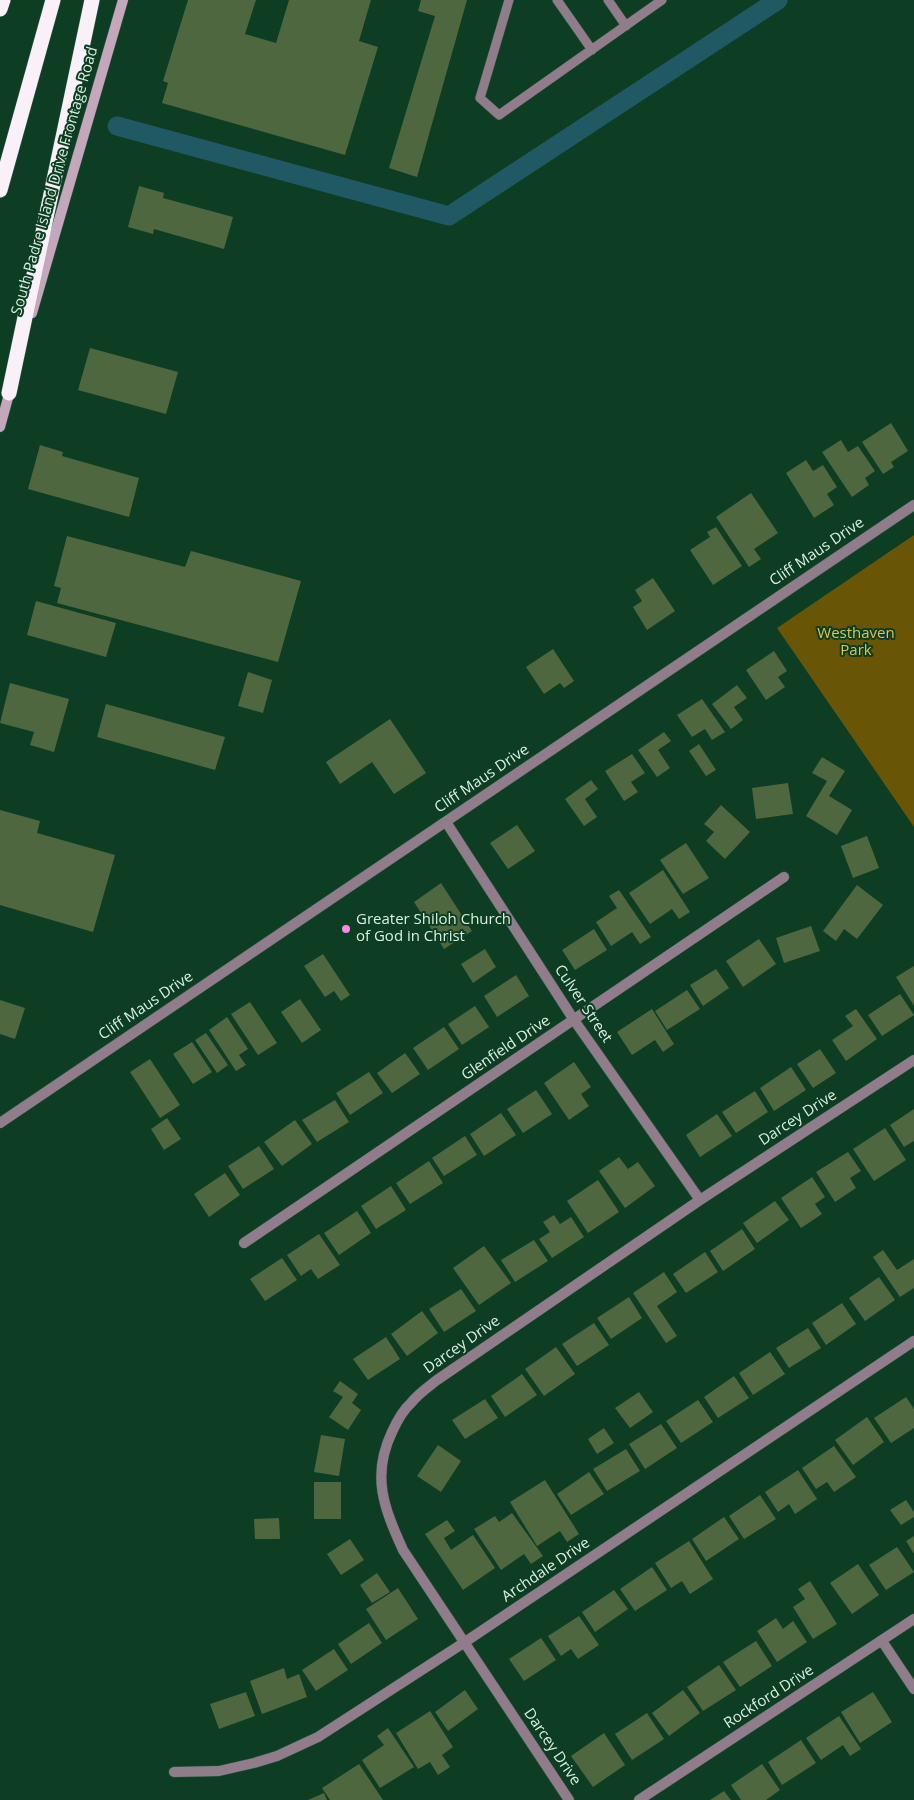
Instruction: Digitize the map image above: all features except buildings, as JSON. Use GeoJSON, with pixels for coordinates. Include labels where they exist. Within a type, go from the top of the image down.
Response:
{"type":"FeatureCollection","features":[{"type":"Feature","properties":{"kind":"highway"},"geometry":{"type":"LineString","coordinates":[[0,9],[2,0]]}},
{"type":"Feature","properties":{"kind":"highway"},"geometry":{"type":"LineString","coordinates":[[0,190],[53,0]]}},
{"type":"Feature","properties":{"kind":"highway"},"geometry":{"type":"LineString","coordinates":[[10,393],[92,0]]}},
{"type":"Feature","properties":{"kind":"main road","name":"South Padre Island Drive Frontage Road"},"geometry":{"type":"LineString","coordinates":[[0,428],[123,0]]}},
{"type":"Feature","properties":{"kind":"street","name":"Cliff Maus Drive"},"geometry":{"type":"LineString","coordinates":[[0,1124],[914,505]]}},
{"type":"Feature","properties":{"kind":"street","name":"Culver Street"},"geometry":{"type":"LineString","coordinates":[[446,822],[574,1020],[700,1200]]}},
{"type":"Feature","properties":{"kind":"street","name":"Glenfield Drive"},"geometry":{"type":"LineString","coordinates":[[244,1242],[784,877]]}},
{"type":"Feature","properties":{"kind":"street","name":"Darcey Drive"},"geometry":{"type":"LineString","coordinates":[[569,1800],[403,1550],[388,1516],[382,1495],[380,1469],[385,1447],[399,1417],[410,1403],[437,1380],[700,1200],[914,1060]]}},
{"type":"Feature","properties":{"kind":"street","name":"Cliff Maus Drive"},"geometry":{"type":"LineString","coordinates":[[0,1115],[67,1078]]}},
{"type":"Feature","properties":{"kind":"street","name":"Archdale Drive"},"geometry":{"type":"LineString","coordinates":[[174,1772],[219,1771],[277,1756],[300,1746],[465,1642],[914,1341]]}},
{"type":"Feature","properties":{"kind":"street","name":"Rockford Drive"},"geometry":{"type":"LineString","coordinates":[[640,1800],[914,1619]]}},
{"type":"Feature","properties":{"kind":"street"},"geometry":{"type":"LineString","coordinates":[[882,1641],[914,1689]]}},
{"type":"Feature","properties":{"kind":"lane"},"geometry":{"type":"LineString","coordinates":[[508,0],[480,98],[499,115],[662,0]]}},
{"type":"Feature","properties":{"kind":"lane"},"geometry":{"type":"LineString","coordinates":[[557,0],[592,50]]}},
{"type":"Feature","properties":{"kind":"lane"},"geometry":{"type":"LineString","coordinates":[[608,0],[626,26]]}},
{"type":"Feature","properties":{"kind":"green space","name":"Westhaven Park"},"geometry":{"type":"Polygon","coordinates":[[[914,535],[914,827],[777,628],[914,535]]]}},
{"type":"Feature","properties":{"kind":"waterway"},"geometry":{"type":"LineString","coordinates":[[117,126],[449,216],[778,0]]}},
{"type":"Feature","properties":{"kind":"place","name":"Greater Shiloh Church of God in Christ"},"geometry":{"type":"Point","coordinates":[346,929]}}]}
